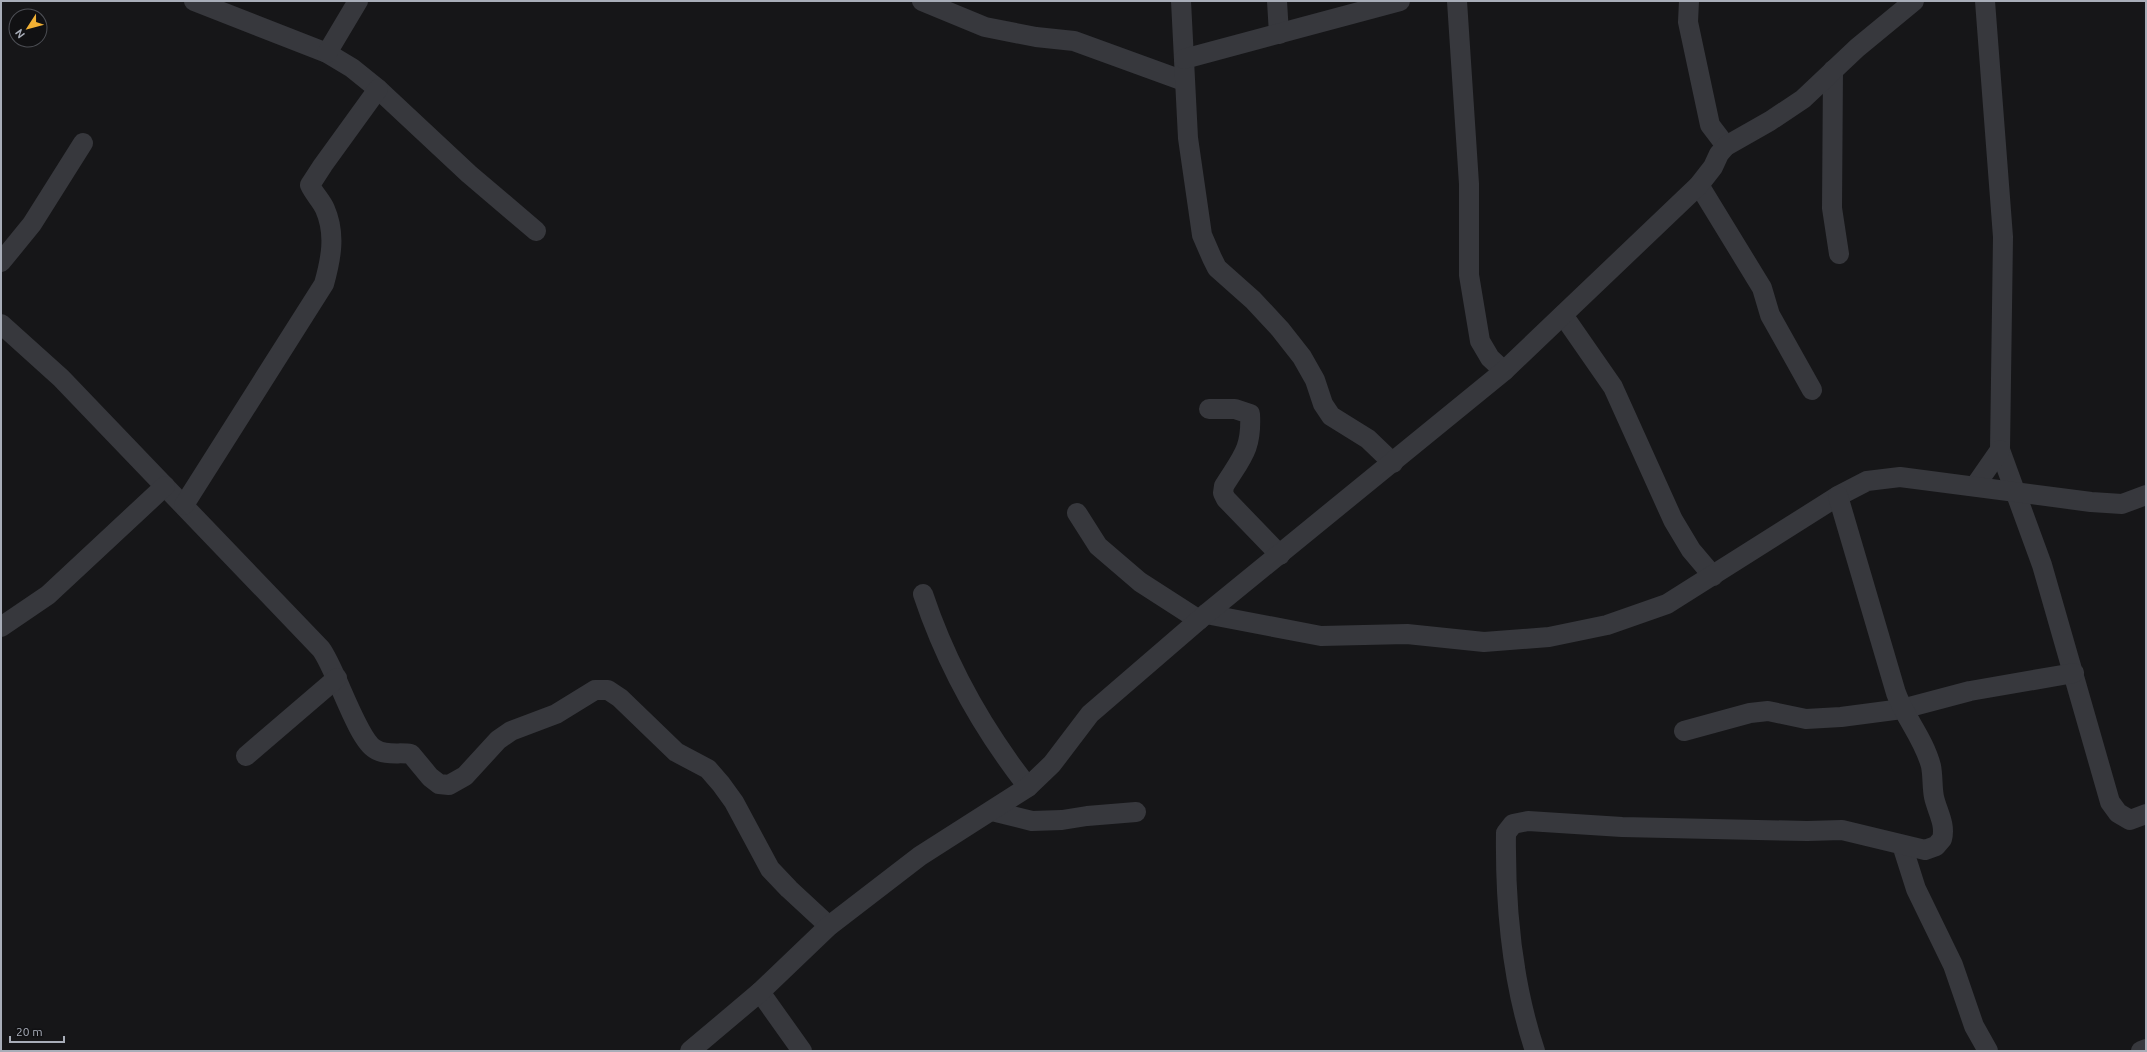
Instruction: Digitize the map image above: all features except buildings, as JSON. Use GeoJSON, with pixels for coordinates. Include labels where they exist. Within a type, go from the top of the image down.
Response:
{"type":"FeatureCollection","features":[{"type":"Feature","properties":{"kind":"street"},"geometry":{"type":"LineString","coordinates":[[194,1],[328,53],[352,68],[378,89],[469,174],[536,231]]}},
{"type":"Feature","properties":{"kind":"street"},"geometry":{"type":"LineString","coordinates":[[328,53],[358,1]]}},
{"type":"Feature","properties":{"kind":"street"},"geometry":{"type":"LineString","coordinates":[[922,1],[985,27],[1036,37],[1074,41],[1184,81]]}},
{"type":"Feature","properties":{"kind":"street"},"geometry":{"type":"LineString","coordinates":[[1181,1],[1188,138],[1202,235],[1217,268],[1254,300],[1280,329],[1302,357],[1331,416],[1368,439],[1393,463]]}},
{"type":"Feature","properties":{"kind":"street"},"geometry":{"type":"LineString","coordinates":[[1277,1],[1279,34]]}},
{"type":"Feature","properties":{"kind":"street"},"geometry":{"type":"LineString","coordinates":[[1184,59],[1400,1]]}},
{"type":"Feature","properties":{"kind":"street"},"geometry":{"type":"LineString","coordinates":[[1457,1],[1469,184],[1469,275],[1480,341],[1490,358],[1504,371]]}},
{"type":"Feature","properties":{"kind":"street"},"geometry":{"type":"LineString","coordinates":[[1689,1],[1688,22],[1710,125],[1726,146]]}},
{"type":"Feature","properties":{"kind":"street"},"geometry":{"type":"LineString","coordinates":[[690,1051],[760,992],[830,926],[920,856],[1028,787],[1052,764],[1090,714],[1203,617],[1504,371],[1699,185],[1713,167],[1719,154],[1726,146],[1770,121],[1802,99],[1857,48],[1914,1]]}},
{"type":"Feature","properties":{"kind":"street"},"geometry":{"type":"LineString","coordinates":[[1986,1],[2003,237],[2000,450],[2042,566],[2110,802],[2118,813],[2130,820],[2146,814]]}},
{"type":"Feature","properties":{"kind":"street"},"geometry":{"type":"LineString","coordinates":[[1834,70],[1832,208],[1839,254]]}},
{"type":"Feature","properties":{"kind":"street"},"geometry":{"type":"LineString","coordinates":[[184,505],[324,284],[332,257],[332,237],[325,209],[310,185],[378,89]]}},
{"type":"Feature","properties":{"kind":"street"},"geometry":{"type":"LineString","coordinates":[[1,262],[32,224],[83,143]]}},
{"type":"Feature","properties":{"kind":"street"},"geometry":{"type":"LineString","coordinates":[[1699,185],[1762,288],[1770,315],[1812,390]]}},
{"type":"Feature","properties":{"kind":"street"},"geometry":{"type":"LineString","coordinates":[[1563,315],[1613,387],[1673,520],[1691,550],[1713,576]]}},
{"type":"Feature","properties":{"kind":"street"},"geometry":{"type":"LineString","coordinates":[[1,324],[61,378],[321,648],[337,678],[347,703],[374,749],[382,752],[411,754],[430,777],[439,784],[449,785],[465,776],[498,740],[511,731],[556,714],[595,690],[608,690],[620,698],[676,752],[708,769],[734,802],[770,869],[789,890],[830,926]]}},
{"type":"Feature","properties":{"kind":"street"},"geometry":{"type":"LineString","coordinates":[[1209,409],[1235,409],[1250,414],[1251,434],[1248,450],[1224,486],[1223,493],[1226,499],[1280,555]]}},
{"type":"Feature","properties":{"kind":"street"},"geometry":{"type":"LineString","coordinates":[[1976,486],[2000,450]]}},
{"type":"Feature","properties":{"kind":"street"},"geometry":{"type":"LineString","coordinates":[[1077,513],[1098,546],[1140,582],[1203,617],[1321,636],[1407,634],[1484,642],[1549,637],[1607,625],[1667,604],[1838,496],[1867,481],[1900,477],[2091,502],[2122,504],[2146,496]]}},
{"type":"Feature","properties":{"kind":"street"},"geometry":{"type":"LineString","coordinates":[[1,627],[48,595],[165,486]]}},
{"type":"Feature","properties":{"kind":"street"},"geometry":{"type":"LineString","coordinates":[[1535,1051],[1523,1006],[1508,920],[1506,833],[1513,824],[1528,821],[1622,827],[1807,831],[1842,830],[1918,850],[1931,849],[1940,842],[1943,834],[1942,820],[1934,795],[1931,765],[1918,734],[1902,709],[1888,669],[1838,496]]}},
{"type":"Feature","properties":{"kind":"street"},"geometry":{"type":"LineString","coordinates":[[923,594],[933,624],[961,688],[1006,759],[1028,787]]}},
{"type":"Feature","properties":{"kind":"street"},"geometry":{"type":"LineString","coordinates":[[1684,731],[1750,713],[1768,711],[1806,719],[1841,717],[1902,709],[1970,691],[2074,673]]}},
{"type":"Feature","properties":{"kind":"street"},"geometry":{"type":"LineString","coordinates":[[246,756],[337,678]]}},
{"type":"Feature","properties":{"kind":"street"},"geometry":{"type":"LineString","coordinates":[[992,811],[1032,821],[1062,820],[1087,816],[1136,812]]}},
{"type":"Feature","properties":{"kind":"street"},"geometry":{"type":"LineString","coordinates":[[1902,845],[1916,889],[1953,965],[1974,1026],[1988,1051]]}},
{"type":"Feature","properties":{"kind":"street"},"geometry":{"type":"LineString","coordinates":[[760,992],[802,1051]]}},
{"type":"Feature","properties":{"kind":"street"},"geometry":{"type":"LineString","coordinates":[[2141,1051],[2146,1049]]}}]}
